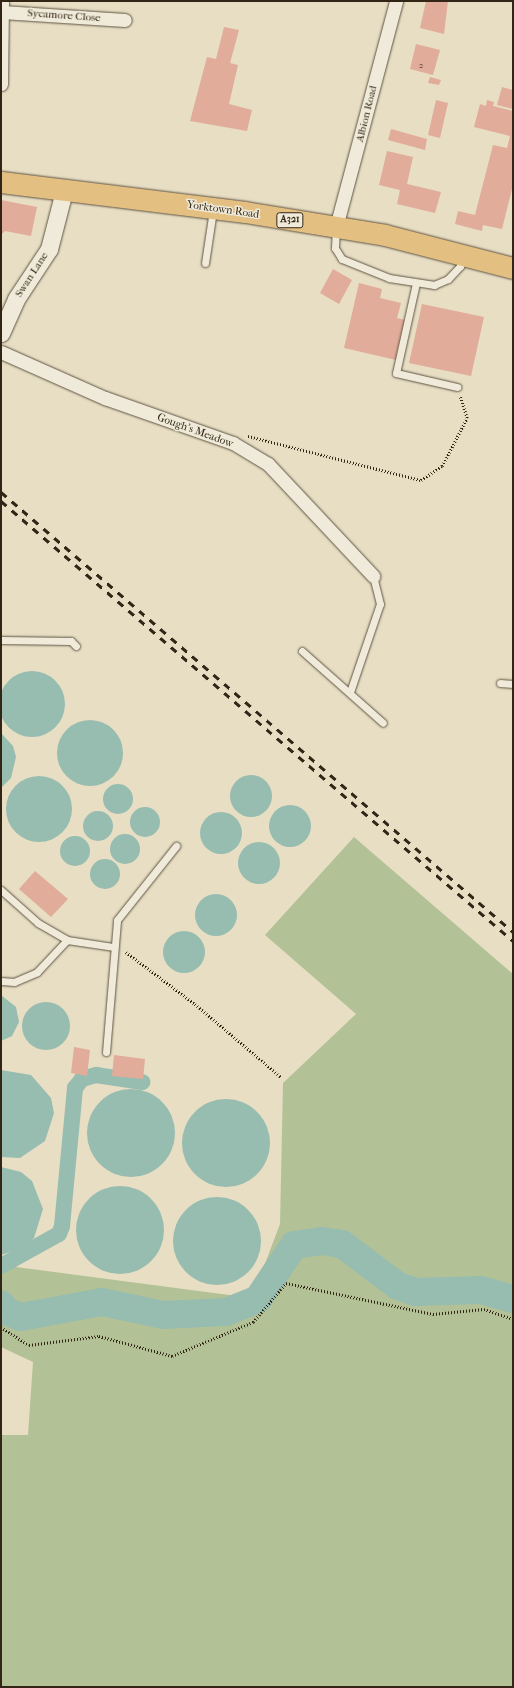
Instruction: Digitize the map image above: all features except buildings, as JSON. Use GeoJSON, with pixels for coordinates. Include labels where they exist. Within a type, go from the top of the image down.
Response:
{"type":"FeatureCollection","features":[{"type":"Feature","properties":{"kind":"main road","name":"Yorktown Road"},"geometry":{"type":"LineString","coordinates":[[1,182],[64,191],[213,208],[336,227],[463,254],[513,268]]}},
{"type":"Feature","properties":{"kind":"street","name":"Albion Road"},"geometry":{"type":"LineString","coordinates":[[336,227],[396,1]]}},
{"type":"Feature","properties":{"kind":"street","name":"Sycamore Close"},"geometry":{"type":"LineString","coordinates":[[2,6],[125,20]]}},
{"type":"Feature","properties":{"kind":"street"},"geometry":{"type":"LineString","coordinates":[[1,84],[2,6]]}},
{"type":"Feature","properties":{"kind":"street","name":"Swan Lane"},"geometry":{"type":"LineString","coordinates":[[1,333],[16,299],[49,249],[64,191]]}},
{"type":"Feature","properties":{"kind":"street","name":"Gough's Meadow"},"geometry":{"type":"LineString","coordinates":[[1,352],[105,398],[233,443],[268,464],[373,576]]}},
{"type":"Feature","properties":{"kind":"lane"},"geometry":{"type":"LineString","coordinates":[[205,264],[213,208]]}},
{"type":"Feature","properties":{"kind":"lane"},"geometry":{"type":"LineString","coordinates":[[336,227],[335,248],[342,258],[389,278],[434,285],[448,279],[460,266],[463,254]]}},
{"type":"Feature","properties":{"kind":"lane"},"geometry":{"type":"LineString","coordinates":[[416,283],[396,373],[457,387]]}},
{"type":"Feature","properties":{"kind":"lane"},"geometry":{"type":"LineString","coordinates":[[350,692],[380,604],[373,576]]}},
{"type":"Feature","properties":{"kind":"lane"},"geometry":{"type":"LineString","coordinates":[[1,640],[71,641],[76,646]]}},
{"type":"Feature","properties":{"kind":"lane"},"geometry":{"type":"LineString","coordinates":[[302,651],[350,692],[382,723]]}},
{"type":"Feature","properties":{"kind":"lane"},"geometry":{"type":"LineString","coordinates":[[500,683],[513,684]]}},
{"type":"Feature","properties":{"kind":"lane"},"geometry":{"type":"LineString","coordinates":[[106,1052],[117,920],[176,846]]}},
{"type":"Feature","properties":{"kind":"lane"},"geometry":{"type":"LineString","coordinates":[[1,890],[38,923],[67,940],[114,947]]}},
{"type":"Feature","properties":{"kind":"lane"},"geometry":{"type":"LineString","coordinates":[[1,981],[14,982],[37,972],[67,940]]}},
{"type":"Feature","properties":{"kind":"path"},"geometry":{"type":"LineString","coordinates":[[233,443],[251,435],[421,480],[442,466],[467,418],[457,387]]}},
{"type":"Feature","properties":{"kind":"path"},"geometry":{"type":"LineString","coordinates":[[114,947],[134,955],[282,1077]]}},
{"type":"Feature","properties":{"kind":"path"},"geometry":{"type":"LineString","coordinates":[[1,1327],[29,1345],[99,1336],[172,1356],[253,1322],[286,1283],[433,1314],[484,1310],[513,1320]]}},
{"type":"Feature","properties":{"kind":"green space"},"geometry":{"type":"Polygon","coordinates":[[[354,837],[513,974],[513,1687],[1,1687],[1,1435],[28,1435],[33,1362],[1,1347],[1,1265],[252,1298],[280,1224],[283,1083],[356,1014],[265,935],[354,837]]]}},
{"type":"Feature","properties":{"kind":"water"},"geometry":{"type":"Polygon","coordinates":[[[32,671],[45,674],[55,681],[62,691],[65,704],[62,717],[55,727],[45,734],[32,737],[19,734],[9,727],[2,717],[-1,704],[2,691],[9,681],[19,674],[32,671]]]}},
{"type":"Feature","properties":{"kind":"water"},"geometry":{"type":"Polygon","coordinates":[[[90,720],[103,723],[113,730],[120,740],[123,753],[120,766],[113,776],[103,783],[90,786],[77,783],[67,776],[60,766],[57,753],[60,740],[67,730],[77,723],[90,720]]]}},
{"type":"Feature","properties":{"kind":"water"},"geometry":{"type":"Polygon","coordinates":[[[1,733],[13,746],[16,757],[11,778],[1,788],[1,733]]]}},
{"type":"Feature","properties":{"kind":"water"},"geometry":{"type":"Polygon","coordinates":[[[251,775],[266,781],[272,796],[266,811],[251,817],[236,811],[230,796],[236,781],[251,775]]]}},
{"type":"Feature","properties":{"kind":"water"},"geometry":{"type":"Polygon","coordinates":[[[39,776],[52,779],[62,786],[69,796],[72,809],[69,822],[62,832],[52,839],[39,842],[26,839],[16,832],[9,822],[6,809],[9,796],[16,786],[26,779],[39,776]]]}},
{"type":"Feature","properties":{"kind":"water"},"geometry":{"type":"Polygon","coordinates":[[[118,784],[124,785],[132,793],[132,805],[124,813],[118,814],[112,813],[104,805],[103,799],[104,793],[112,785],[118,784]]]}},
{"type":"Feature","properties":{"kind":"water"},"geometry":{"type":"Polygon","coordinates":[[[290,805],[305,811],[311,826],[305,841],[290,847],[275,841],[269,826],[275,811],[290,805]]]}},
{"type":"Feature","properties":{"kind":"water"},"geometry":{"type":"Polygon","coordinates":[[[145,807],[151,808],[159,816],[159,828],[151,836],[145,837],[139,836],[131,828],[130,822],[131,816],[139,808],[145,807]]]}},
{"type":"Feature","properties":{"kind":"water"},"geometry":{"type":"Polygon","coordinates":[[[98,811],[104,812],[112,820],[112,832],[104,840],[98,841],[92,840],[84,832],[83,826],[84,820],[92,812],[98,811]]]}},
{"type":"Feature","properties":{"kind":"water"},"geometry":{"type":"Polygon","coordinates":[[[221,812],[236,818],[242,833],[236,848],[221,854],[206,848],[200,833],[206,818],[221,812]]]}},
{"type":"Feature","properties":{"kind":"water"},"geometry":{"type":"Polygon","coordinates":[[[125,834],[131,835],[139,843],[139,855],[131,863],[125,864],[119,863],[111,855],[110,849],[111,843],[119,835],[125,834]]]}},
{"type":"Feature","properties":{"kind":"water"},"geometry":{"type":"Polygon","coordinates":[[[75,836],[81,837],[89,845],[89,857],[81,865],[75,866],[69,865],[61,857],[60,851],[61,845],[69,837],[75,836]]]}},
{"type":"Feature","properties":{"kind":"water"},"geometry":{"type":"Polygon","coordinates":[[[259,842],[274,848],[280,863],[274,878],[259,884],[244,878],[238,863],[244,848],[259,842]]]}},
{"type":"Feature","properties":{"kind":"water"},"geometry":{"type":"Polygon","coordinates":[[[105,859],[111,860],[119,868],[119,880],[111,888],[105,889],[99,888],[91,880],[90,874],[91,868],[99,860],[105,859]]]}},
{"type":"Feature","properties":{"kind":"water"},"geometry":{"type":"Polygon","coordinates":[[[216,894],[231,900],[237,915],[231,930],[216,936],[201,930],[195,915],[201,900],[216,894]]]}},
{"type":"Feature","properties":{"kind":"water"},"geometry":{"type":"Polygon","coordinates":[[[184,931],[199,937],[205,952],[199,967],[184,973],[169,967],[163,952],[169,937],[184,931]]]}},
{"type":"Feature","properties":{"kind":"water"},"geometry":{"type":"Polygon","coordinates":[[[1,995],[16,1007],[19,1022],[12,1036],[1,1041],[1,995]]]}},
{"type":"Feature","properties":{"kind":"water"},"geometry":{"type":"Polygon","coordinates":[[[46,1002],[55,1004],[63,1009],[68,1017],[70,1026],[68,1035],[63,1043],[55,1048],[46,1050],[37,1048],[29,1043],[24,1035],[22,1026],[24,1017],[29,1009],[37,1004],[46,1002]]]}},
{"type":"Feature","properties":{"kind":"water"},"geometry":{"type":"Polygon","coordinates":[[[1,1070],[31,1075],[51,1098],[54,1113],[45,1141],[20,1158],[1,1157],[1,1070]]]}},
{"type":"Feature","properties":{"kind":"water"},"geometry":{"type":"Polygon","coordinates":[[[131,1089],[148,1092],[156,1096],[168,1108],[172,1116],[175,1133],[172,1150],[168,1158],[156,1170],[148,1174],[131,1177],[114,1174],[106,1170],[94,1158],[90,1150],[87,1133],[90,1116],[94,1108],[106,1096],[114,1092],[131,1089]]]}},
{"type":"Feature","properties":{"kind":"water"},"geometry":{"type":"Polygon","coordinates":[[[226,1099],[243,1102],[251,1106],[263,1118],[267,1126],[270,1143],[267,1160],[263,1168],[251,1180],[243,1184],[226,1187],[209,1184],[201,1180],[189,1168],[185,1160],[182,1143],[185,1126],[189,1118],[201,1106],[209,1102],[226,1099]]]}},
{"type":"Feature","properties":{"kind":"water"},"geometry":{"type":"Polygon","coordinates":[[[1,1167],[21,1172],[32,1181],[43,1209],[34,1238],[23,1248],[1,1255],[1,1167]]]}},
{"type":"Feature","properties":{"kind":"water"},"geometry":{"type":"Polygon","coordinates":[[[120,1186],[137,1189],[145,1193],[157,1205],[161,1213],[164,1230],[161,1247],[157,1255],[145,1267],[137,1271],[120,1274],[103,1271],[95,1267],[83,1255],[79,1247],[76,1230],[79,1213],[83,1205],[95,1193],[103,1189],[120,1186]]]}},
{"type":"Feature","properties":{"kind":"water"},"geometry":{"type":"Polygon","coordinates":[[[217,1197],[234,1200],[242,1204],[254,1216],[258,1224],[261,1241],[258,1258],[254,1266],[242,1278],[234,1282],[217,1285],[200,1282],[192,1278],[180,1266],[176,1258],[173,1241],[176,1224],[180,1216],[192,1204],[200,1200],[217,1197]]]}},
{"type":"Feature","properties":{"kind":"waterway"},"geometry":{"type":"LineString","coordinates":[[1,1266],[59,1234],[62,1226],[75,1088],[82,1079],[96,1075],[142,1082]]}},
{"type":"Feature","properties":{"kind":"waterway"},"geometry":{"type":"LineString","coordinates":[[1,1304],[6,1311],[21,1317],[102,1302],[163,1315],[226,1312],[258,1299],[294,1245],[322,1241],[342,1244],[398,1286],[415,1292],[481,1290],[513,1299]]}},
{"type":"Feature","properties":{"kind":"railway"},"geometry":{"type":"LineString","coordinates":[[1,492],[513,932]]}},
{"type":"Feature","properties":{"kind":"railway"},"geometry":{"type":"LineString","coordinates":[[1,501],[513,941]]}}]}
